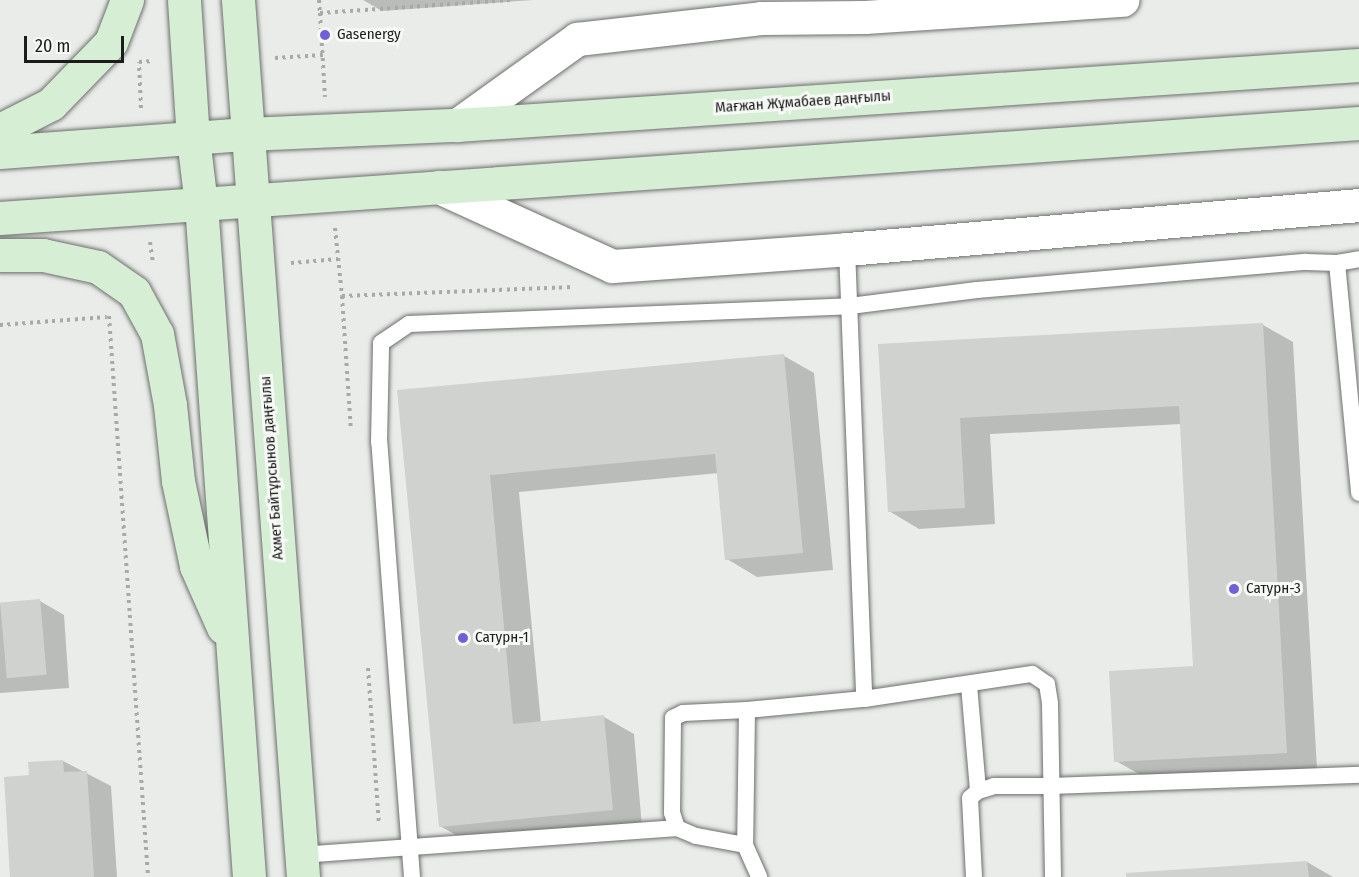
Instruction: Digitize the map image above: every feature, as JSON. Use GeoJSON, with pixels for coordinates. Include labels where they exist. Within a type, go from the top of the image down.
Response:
{"type":"FeatureCollection","features":[{"type":"Feature","properties":{"kind":"main road"},"geometry":{"type":"LineString","coordinates":[[0,130],[51,104],[111,42],[127,0]]}},
{"type":"Feature","properties":{"kind":"main road"},"geometry":{"type":"LineString","coordinates":[[183,0],[193,138],[201,204],[249,877]]}},
{"type":"Feature","properties":{"kind":"main road","name":"Ахмет Байтұрсынов даңғылы"},"geometry":{"type":"LineString","coordinates":[[238,0],[251,201],[302,866]]}},
{"type":"Feature","properties":{"kind":"main road","name":"Мағжан Жұмабаев даңғылы"},"geometry":{"type":"LineString","coordinates":[[0,152],[247,134],[456,125],[1359,65]]}},
{"type":"Feature","properties":{"kind":"main road"},"geometry":{"type":"LineString","coordinates":[[0,218],[1359,123]]}},
{"type":"Feature","properties":{"kind":"main road"},"geometry":{"type":"LineString","coordinates":[[0,255],[43,255],[98,267],[134,292],[157,334],[171,405],[178,481],[196,566],[233,647]]}},
{"type":"Feature","properties":{"kind":"street"},"geometry":{"type":"LineString","coordinates":[[456,125],[577,39],[761,9],[865,17],[1122,0]]}},
{"type":"Feature","properties":{"kind":"street"},"geometry":{"type":"LineString","coordinates":[[439,187],[612,266],[847,249],[1359,206]]}},
{"type":"Feature","properties":{"kind":"lane"},"geometry":{"type":"LineString","coordinates":[[847,249],[864,699]]}},
{"type":"Feature","properties":{"kind":"lane"},"geometry":{"type":"LineString","coordinates":[[412,877],[379,442],[381,343],[409,324],[850,306],[1001,288],[1359,259]]}},
{"type":"Feature","properties":{"kind":"lane"},"geometry":{"type":"LineString","coordinates":[[1337,262],[1359,493]]}},
{"type":"Feature","properties":{"kind":"lane"},"geometry":{"type":"LineString","coordinates":[[677,828],[672,813],[673,718],[683,713],[747,710],[864,699],[1032,674],[1047,684],[1050,704],[1053,877]]}},
{"type":"Feature","properties":{"kind":"lane"},"geometry":{"type":"LineString","coordinates":[[969,685],[978,791]]}},
{"type":"Feature","properties":{"kind":"lane"},"geometry":{"type":"LineString","coordinates":[[747,710],[745,845],[759,877]]}},
{"type":"Feature","properties":{"kind":"lane"},"geometry":{"type":"LineString","coordinates":[[974,877],[970,798],[978,791],[994,786],[1359,775]]}},
{"type":"Feature","properties":{"kind":"lane"},"geometry":{"type":"LineString","coordinates":[[302,866],[410,846],[677,828],[696,836],[745,845]]}},
{"type":"Feature","properties":{"kind":"path"},"geometry":{"type":"LineString","coordinates":[[319,0],[327,130]]}},
{"type":"Feature","properties":{"kind":"path"},"geometry":{"type":"LineString","coordinates":[[320,13],[511,0]]}},
{"type":"Feature","properties":{"kind":"path"},"geometry":{"type":"LineString","coordinates":[[242,60],[323,55]]}},
{"type":"Feature","properties":{"kind":"path"},"geometry":{"type":"LineString","coordinates":[[142,142],[139,62],[188,61]]}},
{"type":"Feature","properties":{"kind":"path"},"geometry":{"type":"LineString","coordinates":[[256,266],[338,259]]}},
{"type":"Feature","properties":{"kind":"path"},"geometry":{"type":"LineString","coordinates":[[0,325],[107,317],[134,292]]}},
{"type":"Feature","properties":{"kind":"path"},"geometry":{"type":"LineString","coordinates":[[107,317],[148,877]]}},
{"type":"Feature","properties":{"kind":"building","name":"Сатурн-3"},"geometry":{"type":"Polygon","coordinates":[[[1263,323],[1287,753],[1114,762],[1109,671],[1193,666],[1179,406],[960,418],[965,508],[888,512],[878,344],[1263,323]]]}},
{"type":"Feature","properties":{"kind":"building","name":"Сатурн-1"},"geometry":{"type":"Polygon","coordinates":[[[784,354],[803,553],[725,560],[715,454],[490,475],[513,724],[604,715],[613,810],[439,827],[397,390],[784,354]]]}},
{"type":"Feature","properties":{"kind":"building"},"geometry":{"type":"Polygon","coordinates":[[[40,599],[47,675],[7,678],[0,602],[40,599]]]}},
{"type":"Feature","properties":{"kind":"building"},"geometry":{"type":"Polygon","coordinates":[[[63,760],[64,772],[87,771],[94,877],[10,877],[4,777],[29,775],[28,762],[63,760]]]}},
{"type":"Feature","properties":{"kind":"building"},"geometry":{"type":"Polygon","coordinates":[[[1307,861],[1309,877],[1126,877],[1126,873],[1307,861]]]}},
{"type":"Feature","properties":{"kind":"place","name":"Gasenergy"},"geometry":{"type":"Point","coordinates":[325,35]}},
{"type":"Feature","properties":{"kind":"place","name":"Сатурн-3"},"geometry":{"type":"Point","coordinates":[1234,589]}},
{"type":"Feature","properties":{"kind":"place","name":"Сатурн-1"},"geometry":{"type":"Point","coordinates":[463,638]}}]}
